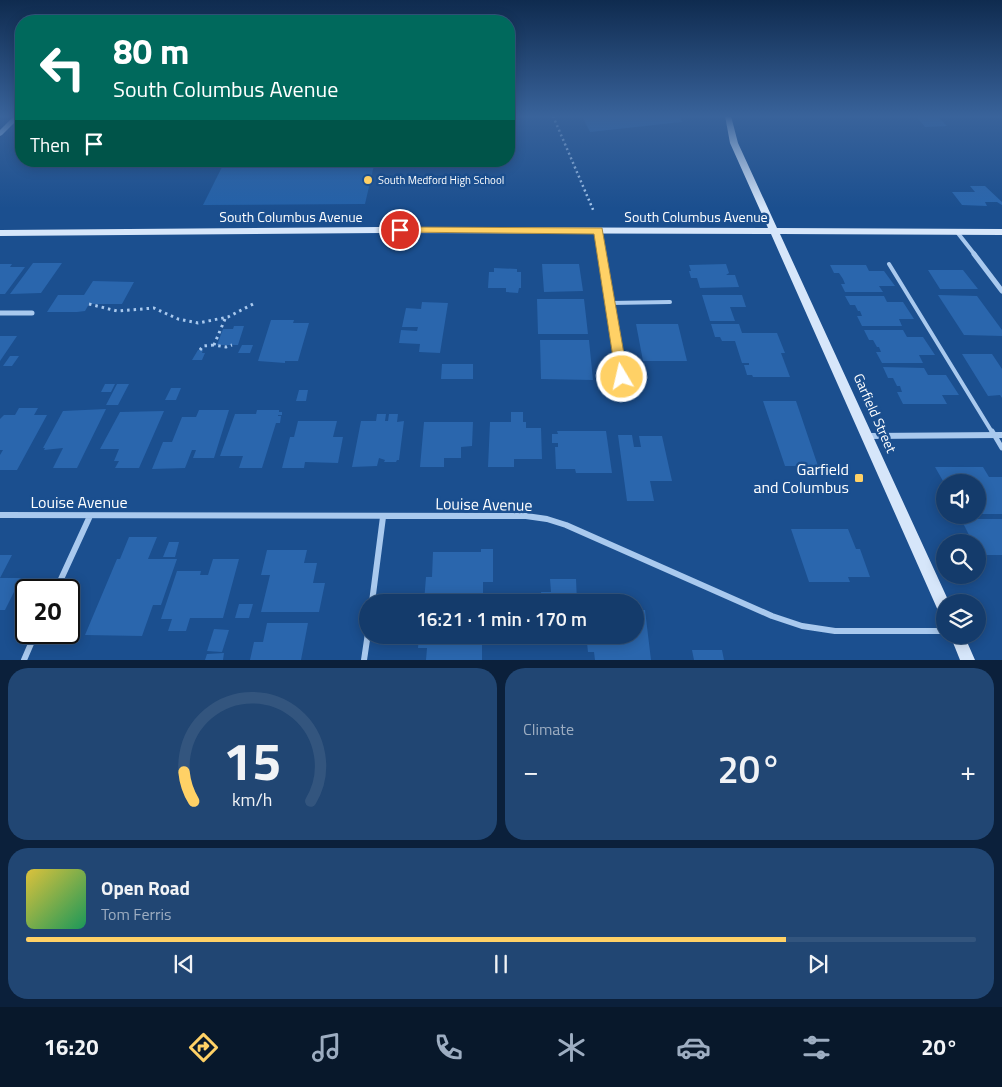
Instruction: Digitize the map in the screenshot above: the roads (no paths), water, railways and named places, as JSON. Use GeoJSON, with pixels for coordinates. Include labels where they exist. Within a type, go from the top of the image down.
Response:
{"type":"FeatureCollection","features":[{"type":"Feature","properties":{"kind":"main road","name":"Garfield Street"},"geometry":{"type":"LineString","coordinates":[[736,147],[938,594]]}},
{"type":"Feature","properties":{"kind":"main road","name":"South Columbus Avenue"},"geometry":{"type":"LineString","coordinates":[[0,233],[381,230],[1002,232]]}},
{"type":"Feature","properties":{"kind":"main road"},"geometry":{"type":"LineString","coordinates":[[960,644],[968,660]]}},
{"type":"Feature","properties":{"kind":"street"},"geometry":{"type":"LineString","coordinates":[[958,232],[1002,291]]}},
{"type":"Feature","properties":{"kind":"street"},"geometry":{"type":"LineString","coordinates":[[0,313],[32,313]]}},
{"type":"Feature","properties":{"kind":"street"},"geometry":{"type":"LineString","coordinates":[[867,436],[1002,435]]}},
{"type":"Feature","properties":{"kind":"street","name":"Louise Avenue"},"geometry":{"type":"LineString","coordinates":[[0,515],[383,517],[491,515],[547,519],[566,525],[772,616],[802,626],[835,631],[936,631]]}},
{"type":"Feature","properties":{"kind":"street"},"geometry":{"type":"LineString","coordinates":[[61,579],[90,516]]}},
{"type":"Feature","properties":{"kind":"street"},"geometry":{"type":"LineString","coordinates":[[373,594],[383,517]]}},
{"type":"Feature","properties":{"kind":"street"},"geometry":{"type":"LineString","coordinates":[[24,660],[31,644]]}},
{"type":"Feature","properties":{"kind":"street"},"geometry":{"type":"LineString","coordinates":[[364,660],[366,644]]}},
{"type":"Feature","properties":{"kind":"lane"},"geometry":{"type":"LineString","coordinates":[[599,230],[622,377]]}},
{"type":"Feature","properties":{"kind":"lane"},"geometry":{"type":"LineString","coordinates":[[889,264],[1002,448]]}},
{"type":"Feature","properties":{"kind":"lane"},"geometry":{"type":"LineString","coordinates":[[610,303],[670,302]]}},
{"type":"Feature","properties":{"kind":"place","name":"South Medford High School"},"geometry":{"type":"Point","coordinates":[368,180]}},
{"type":"Feature","properties":{"kind":"place","name":"Garfield and Columbus"},"geometry":{"type":"Point","coordinates":[859,478]}}]}
